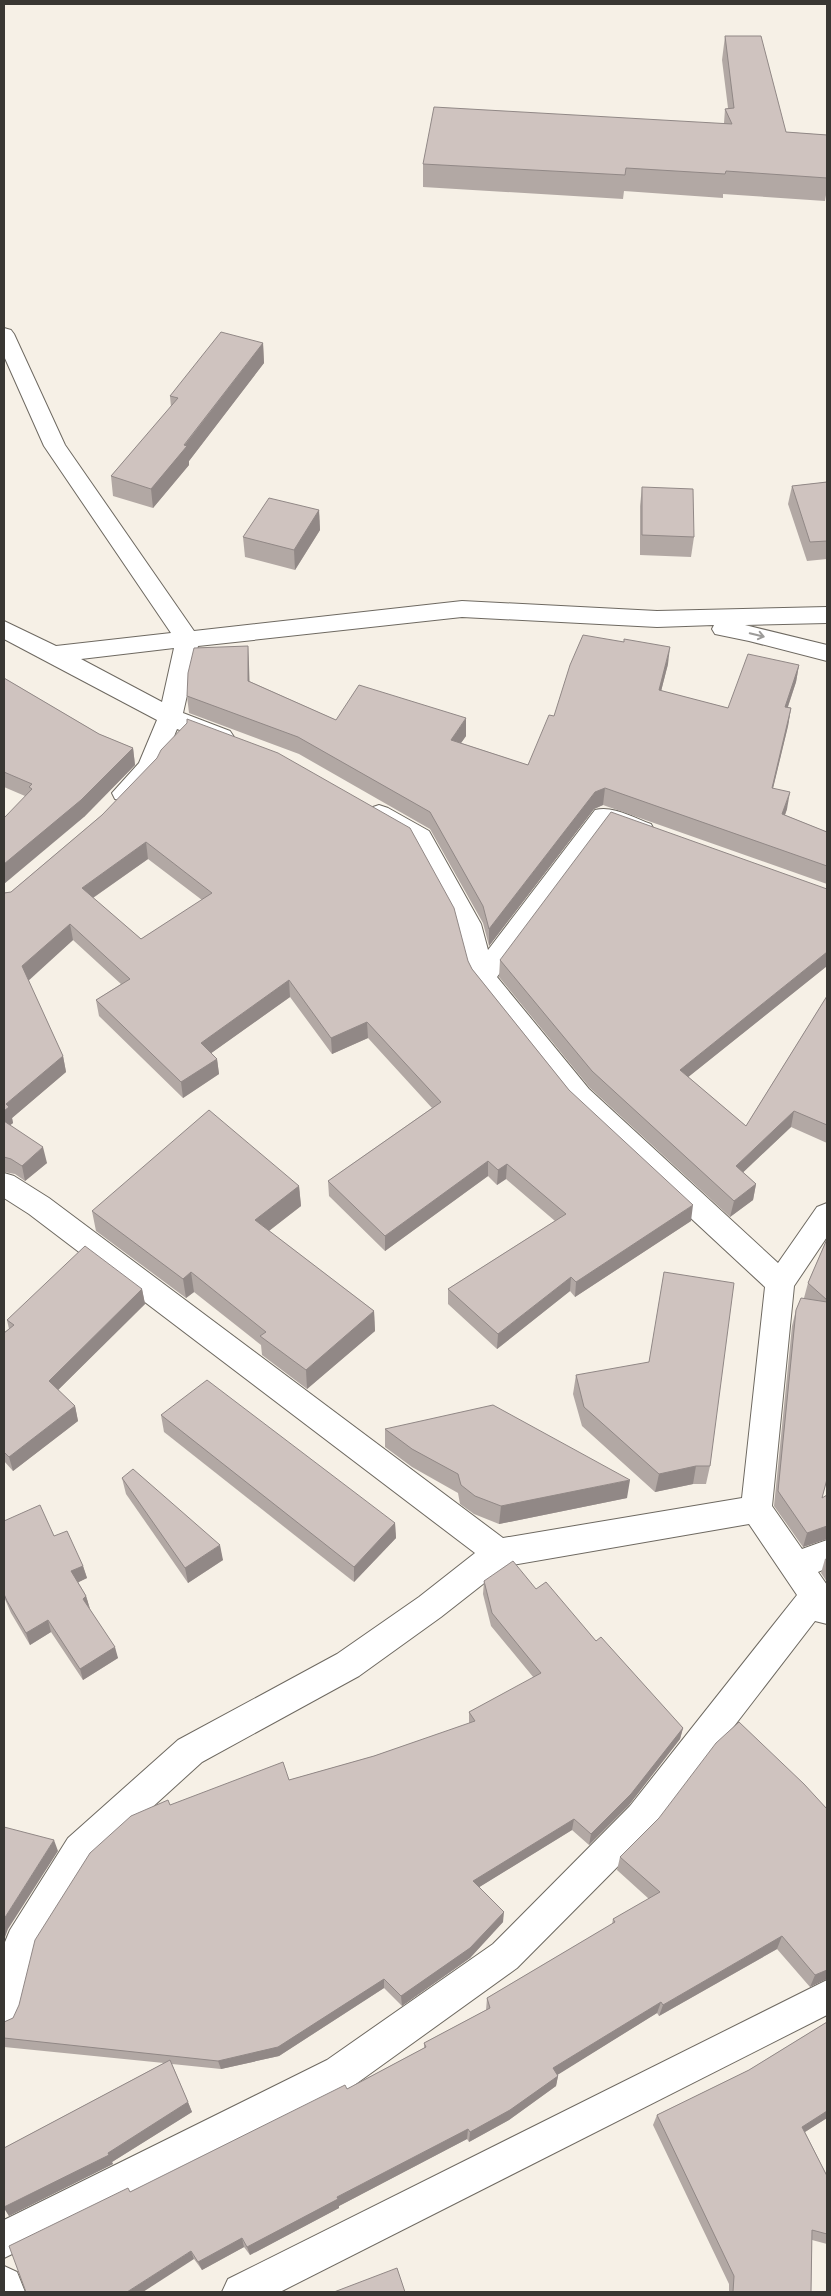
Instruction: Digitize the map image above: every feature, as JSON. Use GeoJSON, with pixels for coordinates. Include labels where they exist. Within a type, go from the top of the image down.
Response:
{"type":"FeatureCollection","features":[{"type":"Feature","properties":{"kind":"street"},"geometry":{"type":"LineString","coordinates":[[4,334],[55,446],[188,640],[170,717],[148,767],[108,810]]}},
{"type":"Feature","properties":{"kind":"street"},"geometry":{"type":"LineString","coordinates":[[53,654],[462,609],[657,618],[827,615]]}},
{"type":"Feature","properties":{"kind":"street"},"geometry":{"type":"LineString","coordinates":[[657,618],[749,633],[827,653]]}},
{"type":"Feature","properties":{"kind":"street"},"geometry":{"type":"LineString","coordinates":[[4,629],[170,717],[243,745]]}},
{"type":"Feature","properties":{"kind":"street"},"geometry":{"type":"LineString","coordinates":[[362,804],[420,837],[468,924],[482,977],[579,1097],[780,1283]]}},
{"type":"Feature","properties":{"kind":"street"},"geometry":{"type":"LineString","coordinates":[[482,977],[604,816],[668,839]]}},
{"type":"Feature","properties":{"kind":"street"},"geometry":{"type":"LineString","coordinates":[[4,1184],[40,1206],[499,1553]]}},
{"type":"Feature","properties":{"kind":"street"},"geometry":{"type":"LineString","coordinates":[[4,2239],[340,2073],[505,1956],[642,1818],[822,1603],[756,1509],[780,1283],[827,1215]]}},
{"type":"Feature","properties":{"kind":"street"},"geometry":{"type":"LineString","coordinates":[[4,2014],[22,1942],[80,1850],[190,1751],[348,1665],[430,1607],[499,1553],[756,1509]]}},
{"type":"Feature","properties":{"kind":"street"},"geometry":{"type":"LineString","coordinates":[[796,1566],[827,1554]]}},
{"type":"Feature","properties":{"kind":"street"},"geometry":{"type":"LineString","coordinates":[[241,2292],[827,1997]]}},
{"type":"Feature","properties":{"kind":"street"},"geometry":{"type":"LineString","coordinates":[[4,2285],[6,2292]]}},
{"type":"Feature","properties":{"kind":"building"},"geometry":{"type":"Polygon","coordinates":[[[725,36],[761,36],[786,132],[827,135],[827,178],[726,171],[725,174],[626,168],[625,175],[423,164],[434,107],[732,124],[725,109],[734,108],[725,36]]]}},
{"type":"Feature","properties":{"kind":"building"},"geometry":{"type":"Polygon","coordinates":[[[221,332],[263,343],[184,445],[187,446],[151,489],[111,476],[178,398],[170,396],[221,332]]]}},
{"type":"Feature","properties":{"kind":"building"},"geometry":{"type":"Polygon","coordinates":[[[827,482],[827,541],[810,542],[792,486],[827,482]]]}},
{"type":"Feature","properties":{"kind":"building"},"geometry":{"type":"Polygon","coordinates":[[[642,487],[693,489],[694,537],[642,535],[642,487]]]}},
{"type":"Feature","properties":{"kind":"building"},"geometry":{"type":"Polygon","coordinates":[[[269,498],[319,510],[294,550],[243,537],[269,498]]]}},
{"type":"Feature","properties":{"kind":"building"},"geometry":{"type":"Polygon","coordinates":[[[583,635],[624,642],[624,639],[670,647],[659,690],[728,708],[748,654],[799,665],[785,707],[791,708],[772,788],[790,792],[782,814],[827,832],[827,866],[605,788],[595,792],[489,929],[483,906],[430,812],[298,737],[187,696],[188,673],[194,648],[248,646],[248,681],[336,720],[359,685],[466,718],[451,740],[528,765],[549,715],[554,716],[570,665],[583,635]]]}},
{"type":"Feature","properties":{"kind":"building"},"geometry":{"type":"Polygon","coordinates":[[[4,678],[99,734],[133,748],[81,800],[4,864],[4,818],[32,789],[29,787],[32,784],[4,772],[4,678]]]}},
{"type":"Feature","properties":{"kind":"building"},"geometry":{"type":"Polygon","coordinates":[[[187,719],[278,753],[410,828],[454,908],[468,961],[472,969],[569,1090],[693,1205],[576,1282],[571,1277],[498,1334],[448,1289],[566,1214],[507,1164],[498,1170],[488,1161],[385,1236],[328,1181],[441,1102],[367,1022],[331,1038],[289,980],[201,1043],[217,1059],[181,1082],[96,1000],[130,979],[70,924],[22,966],[63,1056],[6,1104],[9,1107],[4,1111],[4,893],[11,892],[102,815],[157,758],[161,750],[187,723],[187,719]],[[146,842],[82,888],[141,939],[212,893],[146,842]]]}},
{"type":"Feature","properties":{"kind":"building"},"geometry":{"type":"Polygon","coordinates":[[[611,812],[827,889],[827,952],[680,1070],[746,1126],[827,996],[827,1125],[794,1111],[736,1166],[756,1184],[734,1201],[592,1071],[500,960],[611,812]]]}},
{"type":"Feature","properties":{"kind":"building"},"geometry":{"type":"Polygon","coordinates":[[[209,1110],[299,1186],[255,1220],[374,1311],[306,1370],[260,1336],[266,1332],[191,1272],[183,1279],[92,1211],[209,1110]]]}},
{"type":"Feature","properties":{"kind":"building"},"geometry":{"type":"Polygon","coordinates":[[[4,1121],[43,1147],[22,1166],[4,1157],[4,1121]]]}},
{"type":"Feature","properties":{"kind":"building"},"geometry":{"type":"Polygon","coordinates":[[[827,1239],[827,1300],[808,1283],[827,1239]]]}},
{"type":"Feature","properties":{"kind":"building"},"geometry":{"type":"Polygon","coordinates":[[[85,1246],[142,1289],[49,1381],[75,1406],[9,1457],[4,1452],[4,1333],[14,1325],[7,1320],[85,1246]]]}},
{"type":"Feature","properties":{"kind":"building"},"geometry":{"type":"Polygon","coordinates":[[[664,1272],[734,1283],[710,1466],[696,1466],[659,1474],[584,1407],[576,1375],[649,1362],[664,1272]]]}},
{"type":"Feature","properties":{"kind":"building"},"geometry":{"type":"Polygon","coordinates":[[[801,1298],[827,1302],[827,1479],[822,1498],[827,1495],[827,1526],[807,1533],[778,1491],[796,1310],[801,1298]]]}},
{"type":"Feature","properties":{"kind":"building"},"geometry":{"type":"Polygon","coordinates":[[[207,1380],[395,1523],[354,1567],[161,1415],[207,1380]]]}},
{"type":"Feature","properties":{"kind":"building"},"geometry":{"type":"Polygon","coordinates":[[[493,1405],[630,1480],[501,1506],[475,1496],[461,1485],[458,1474],[412,1449],[385,1429],[493,1405]]]}},
{"type":"Feature","properties":{"kind":"building"},"geometry":{"type":"Polygon","coordinates":[[[133,1469],[220,1545],[185,1568],[122,1478],[133,1469]]]}},
{"type":"Feature","properties":{"kind":"building"},"geometry":{"type":"Polygon","coordinates":[[[40,1505],[54,1536],[67,1531],[83,1566],[71,1571],[86,1596],[83,1599],[115,1647],[80,1669],[48,1620],[26,1633],[4,1594],[4,1521],[40,1505]]]}},
{"type":"Feature","properties":{"kind":"building"},"geometry":{"type":"Polygon","coordinates":[[[513,1561],[536,1589],[546,1582],[596,1641],[601,1637],[683,1728],[631,1794],[591,1834],[574,1819],[473,1881],[504,1912],[470,1948],[401,1996],[384,1979],[278,2047],[218,2061],[4,2038],[4,2022],[13,2018],[19,2005],[35,1940],[90,1853],[131,1816],[168,1800],[170,1805],[283,1762],[289,1780],[374,1756],[475,1721],[469,1712],[541,1673],[492,1613],[484,1581],[513,1561]]]}},
{"type":"Feature","properties":{"kind":"building"},"geometry":{"type":"Polygon","coordinates":[[[739,1722],[804,1784],[827,1809],[827,1970],[815,1975],[782,1936],[663,2005],[661,2002],[553,2068],[558,2076],[510,2110],[470,2132],[468,2129],[337,2197],[338,2199],[247,2247],[242,2238],[198,2262],[191,2251],[127,2292],[26,2292],[9,2246],[128,2188],[130,2192],[345,2085],[347,2089],[426,2047],[424,2043],[490,2008],[487,1998],[615,1922],[613,1919],[660,1892],[620,1857],[659,1818],[716,1743],[739,1722]]]}},
{"type":"Feature","properties":{"kind":"building"},"geometry":{"type":"Polygon","coordinates":[[[4,1827],[54,1840],[4,1919],[4,1827]]]}},
{"type":"Feature","properties":{"kind":"building"},"geometry":{"type":"Polygon","coordinates":[[[827,2022],[827,2111],[802,2127],[827,2176],[827,2234],[812,2230],[811,2292],[733,2292],[734,2276],[657,2115],[749,2070],[827,2022]]]}},
{"type":"Feature","properties":{"kind":"building"},"geometry":{"type":"Polygon","coordinates":[[[170,2060],[188,2102],[108,2153],[109,2155],[4,2207],[4,2148],[170,2060]]]}},
{"type":"Feature","properties":{"kind":"building"},"geometry":{"type":"Polygon","coordinates":[[[397,2268],[405,2292],[334,2292],[397,2268]]]}}]}
